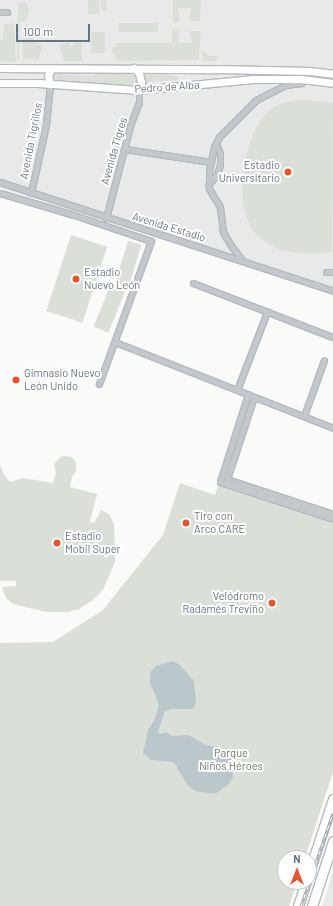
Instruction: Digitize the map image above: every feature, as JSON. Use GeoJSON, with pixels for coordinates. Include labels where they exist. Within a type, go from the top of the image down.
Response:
{"type":"FeatureCollection","features":[{"type":"Feature","properties":{"kind":"highway"},"geometry":{"type":"LineString","coordinates":[[316,850],[333,799]]}},
{"type":"Feature","properties":{"kind":"highway"},"geometry":{"type":"LineString","coordinates":[[312,906],[333,841]]}},
{"type":"Feature","properties":{"kind":"highway"},"geometry":{"type":"LineString","coordinates":[[297,904],[303,890]]}},
{"type":"Feature","properties":{"kind":"street"},"geometry":{"type":"LineString","coordinates":[[0,12],[7,12]]}},
{"type":"Feature","properties":{"kind":"street","name":"Pedro de Alba"},"geometry":{"type":"LineString","coordinates":[[0,68],[302,70],[333,74]]}},
{"type":"Feature","properties":{"kind":"street"},"geometry":{"type":"LineString","coordinates":[[50,84],[48,75],[52,68]]}},
{"type":"Feature","properties":{"kind":"street"},"geometry":{"type":"LineString","coordinates":[[134,68],[139,72],[141,82],[136,90]]}},
{"type":"Feature","properties":{"kind":"street","name":"Pedro de Alba"},"geometry":{"type":"LineString","coordinates":[[0,83],[50,84],[136,90],[247,79],[301,79],[333,83]]}},
{"type":"Feature","properties":{"kind":"street"},"geometry":{"type":"LineString","coordinates":[[243,261],[223,232],[220,207],[208,185],[211,162],[216,143],[219,136],[256,100],[278,87],[302,83]]}},
{"type":"Feature","properties":{"kind":"street","name":"Avenida Tigrillos"},"geometry":{"type":"LineString","coordinates":[[31,193],[44,137],[50,84]]}},
{"type":"Feature","properties":{"kind":"street","name":"Avenida Tigres"},"geometry":{"type":"LineString","coordinates":[[106,218],[131,124],[139,102],[136,90]]}},
{"type":"Feature","properties":{"kind":"street"},"geometry":{"type":"LineString","coordinates":[[208,185],[217,174],[220,165],[220,154],[216,143]]}},
{"type":"Feature","properties":{"kind":"street"},"geometry":{"type":"LineString","coordinates":[[125,149],[211,162]]}},
{"type":"Feature","properties":{"kind":"street","name":"Avenida Estadio"},"geometry":{"type":"LineString","coordinates":[[0,182],[106,218],[333,291]]}},
{"type":"Feature","properties":{"kind":"street"},"geometry":{"type":"LineString","coordinates":[[0,193],[74,215],[151,241],[99,384]]}},
{"type":"Feature","properties":{"kind":"street"},"geometry":{"type":"LineString","coordinates":[[326,272],[333,272]]}},
{"type":"Feature","properties":{"kind":"street"},"geometry":{"type":"LineString","coordinates":[[193,283],[332,337]]}},
{"type":"Feature","properties":{"kind":"street"},"geometry":{"type":"LineString","coordinates":[[237,390],[267,312]]}},
{"type":"Feature","properties":{"kind":"street"},"geometry":{"type":"LineString","coordinates":[[115,342],[333,428]]}},
{"type":"Feature","properties":{"kind":"street"},"geometry":{"type":"LineString","coordinates":[[304,416],[324,360]]}},
{"type":"Feature","properties":{"kind":"street"},"geometry":{"type":"LineString","coordinates":[[248,394],[220,482],[333,517]]}},
{"type":"Feature","properties":{"kind":"street"},"geometry":{"type":"LineString","coordinates":[[254,397],[227,479],[333,517]]}},
{"type":"Feature","properties":{"kind":"shaded area"},"geometry":{"type":"Polygon","coordinates":[[[0,0],[333,0],[333,294],[0,188],[0,0]]]}},
{"type":"Feature","properties":{"kind":"shaded area"},"geometry":{"type":"Polygon","coordinates":[[[172,661],[179,664],[194,681],[196,703],[193,709],[172,709],[165,711],[158,732],[161,734],[166,732],[172,736],[188,735],[206,745],[220,748],[228,752],[232,760],[233,777],[229,784],[215,794],[195,791],[188,786],[174,762],[151,760],[143,753],[148,730],[155,719],[158,709],[158,702],[150,683],[150,673],[156,666],[172,661]]]}},
{"type":"Feature","properties":{"kind":"shaded area"},"geometry":{"type":"Polygon","coordinates":[[[333,871],[333,906],[322,906],[333,871]]]}},
{"type":"Feature","properties":{"kind":"green space"},"geometry":{"type":"Polygon","coordinates":[[[88,0],[99,0],[99,14],[88,14],[88,0]]]}},
{"type":"Feature","properties":{"kind":"green space"},"geometry":{"type":"Polygon","coordinates":[[[101,0],[107,0],[106,11],[101,10],[101,0]]]}},
{"type":"Feature","properties":{"kind":"green space"},"geometry":{"type":"Polygon","coordinates":[[[173,0],[201,0],[200,21],[189,21],[191,8],[178,8],[180,22],[173,23],[173,0]]]}},
{"type":"Feature","properties":{"kind":"green space"},"geometry":{"type":"Polygon","coordinates":[[[25,1],[29,9],[26,21],[19,22],[19,60],[17,60],[18,4],[25,1]]]}},
{"type":"Feature","properties":{"kind":"green space"},"geometry":{"type":"Polygon","coordinates":[[[14,23],[16,62],[0,61],[0,40],[3,40],[4,24],[14,23]]]}},
{"type":"Feature","properties":{"kind":"green space"},"geometry":{"type":"Polygon","coordinates":[[[118,23],[158,23],[158,32],[118,32],[118,23]]]}},
{"type":"Feature","properties":{"kind":"green space"},"geometry":{"type":"Polygon","coordinates":[[[172,29],[180,29],[178,43],[192,43],[189,31],[201,31],[199,59],[118,61],[112,52],[112,47],[116,47],[116,43],[172,43],[172,29]]]}},
{"type":"Feature","properties":{"kind":"green space"},"geometry":{"type":"Polygon","coordinates":[[[91,32],[105,32],[105,53],[91,53],[91,32]]]}},
{"type":"Feature","properties":{"kind":"green space"},"geometry":{"type":"Polygon","coordinates":[[[31,37],[35,42],[43,45],[38,60],[23,58],[23,39],[31,37]]]}},
{"type":"Feature","properties":{"kind":"green space"},"geometry":{"type":"Polygon","coordinates":[[[78,40],[82,44],[82,61],[64,61],[59,46],[67,42],[71,47],[78,40]]]}},
{"type":"Feature","properties":{"kind":"green space"},"geometry":{"type":"Polygon","coordinates":[[[202,50],[209,56],[217,56],[217,61],[203,61],[202,50]]]}},
{"type":"Feature","properties":{"kind":"green space"},"geometry":{"type":"Polygon","coordinates":[[[55,71],[59,71],[63,75],[94,76],[95,71],[133,71],[136,73],[139,80],[134,86],[56,81],[51,77],[55,71]]]}},
{"type":"Feature","properties":{"kind":"green space"},"geometry":{"type":"Polygon","coordinates":[[[142,71],[178,76],[178,80],[156,81],[149,86],[144,86],[145,78],[142,71]]]}},
{"type":"Feature","properties":{"kind":"green space","name":"Estadio Universitario"},"geometry":{"type":"Polygon","coordinates":[[[294,100],[320,101],[333,104],[332,252],[310,254],[283,251],[270,245],[253,232],[244,212],[242,188],[243,166],[255,129],[267,112],[277,105],[294,100]]]}},
{"type":"Feature","properties":{"kind":"green space","name":"Estadio Nuevo León"},"geometry":{"type":"Polygon","coordinates":[[[71,235],[107,247],[82,323],[46,311],[71,235]]]}},
{"type":"Feature","properties":{"kind":"green space"},"geometry":{"type":"Polygon","coordinates":[[[128,241],[141,245],[129,287],[115,283],[128,241]]]}},
{"type":"Feature","properties":{"kind":"green space"},"geometry":{"type":"Polygon","coordinates":[[[110,286],[125,292],[108,333],[94,327],[110,286]]]}},
{"type":"Feature","properties":{"kind":"green space","name":"Estadio Mobil Super"},"geometry":{"type":"Polygon","coordinates":[[[60,457],[72,457],[76,463],[76,471],[72,477],[70,487],[97,494],[90,522],[94,523],[101,510],[110,515],[114,525],[115,562],[103,590],[93,600],[79,609],[67,612],[46,612],[13,604],[6,598],[2,587],[16,586],[16,581],[0,581],[0,465],[4,475],[10,482],[23,478],[53,483],[56,473],[54,464],[60,457]]]}},
{"type":"Feature","properties":{"kind":"green space","name":"Parque Niños Héroes"},"geometry":{"type":"Polygon","coordinates":[[[180,483],[215,495],[218,486],[333,523],[333,772],[308,850],[277,850],[277,890],[294,890],[289,906],[0,906],[0,643],[53,642],[103,610],[163,535],[180,483]]]}},
{"type":"Feature","properties":{"kind":"railway"},"geometry":{"type":"LineString","coordinates":[[301,906],[333,813]]}},
{"type":"Feature","properties":{"kind":"place","name":"Estadio Universitario"},"geometry":{"type":"Point","coordinates":[288,172]}},
{"type":"Feature","properties":{"kind":"place","name":"Estadio Nuevo León"},"geometry":{"type":"Point","coordinates":[76,279]}},
{"type":"Feature","properties":{"kind":"place","name":"Gimnasio Nuevo León Unido"},"geometry":{"type":"Point","coordinates":[16,380]}},
{"type":"Feature","properties":{"kind":"place","name":"Tiro con Arco CARE"},"geometry":{"type":"Point","coordinates":[186,523]}},
{"type":"Feature","properties":{"kind":"place","name":"Estadio Mobil Super"},"geometry":{"type":"Point","coordinates":[57,543]}},
{"type":"Feature","properties":{"kind":"place","name":"Velódromo Radamés Treviño"},"geometry":{"type":"Point","coordinates":[272,603]}}]}
